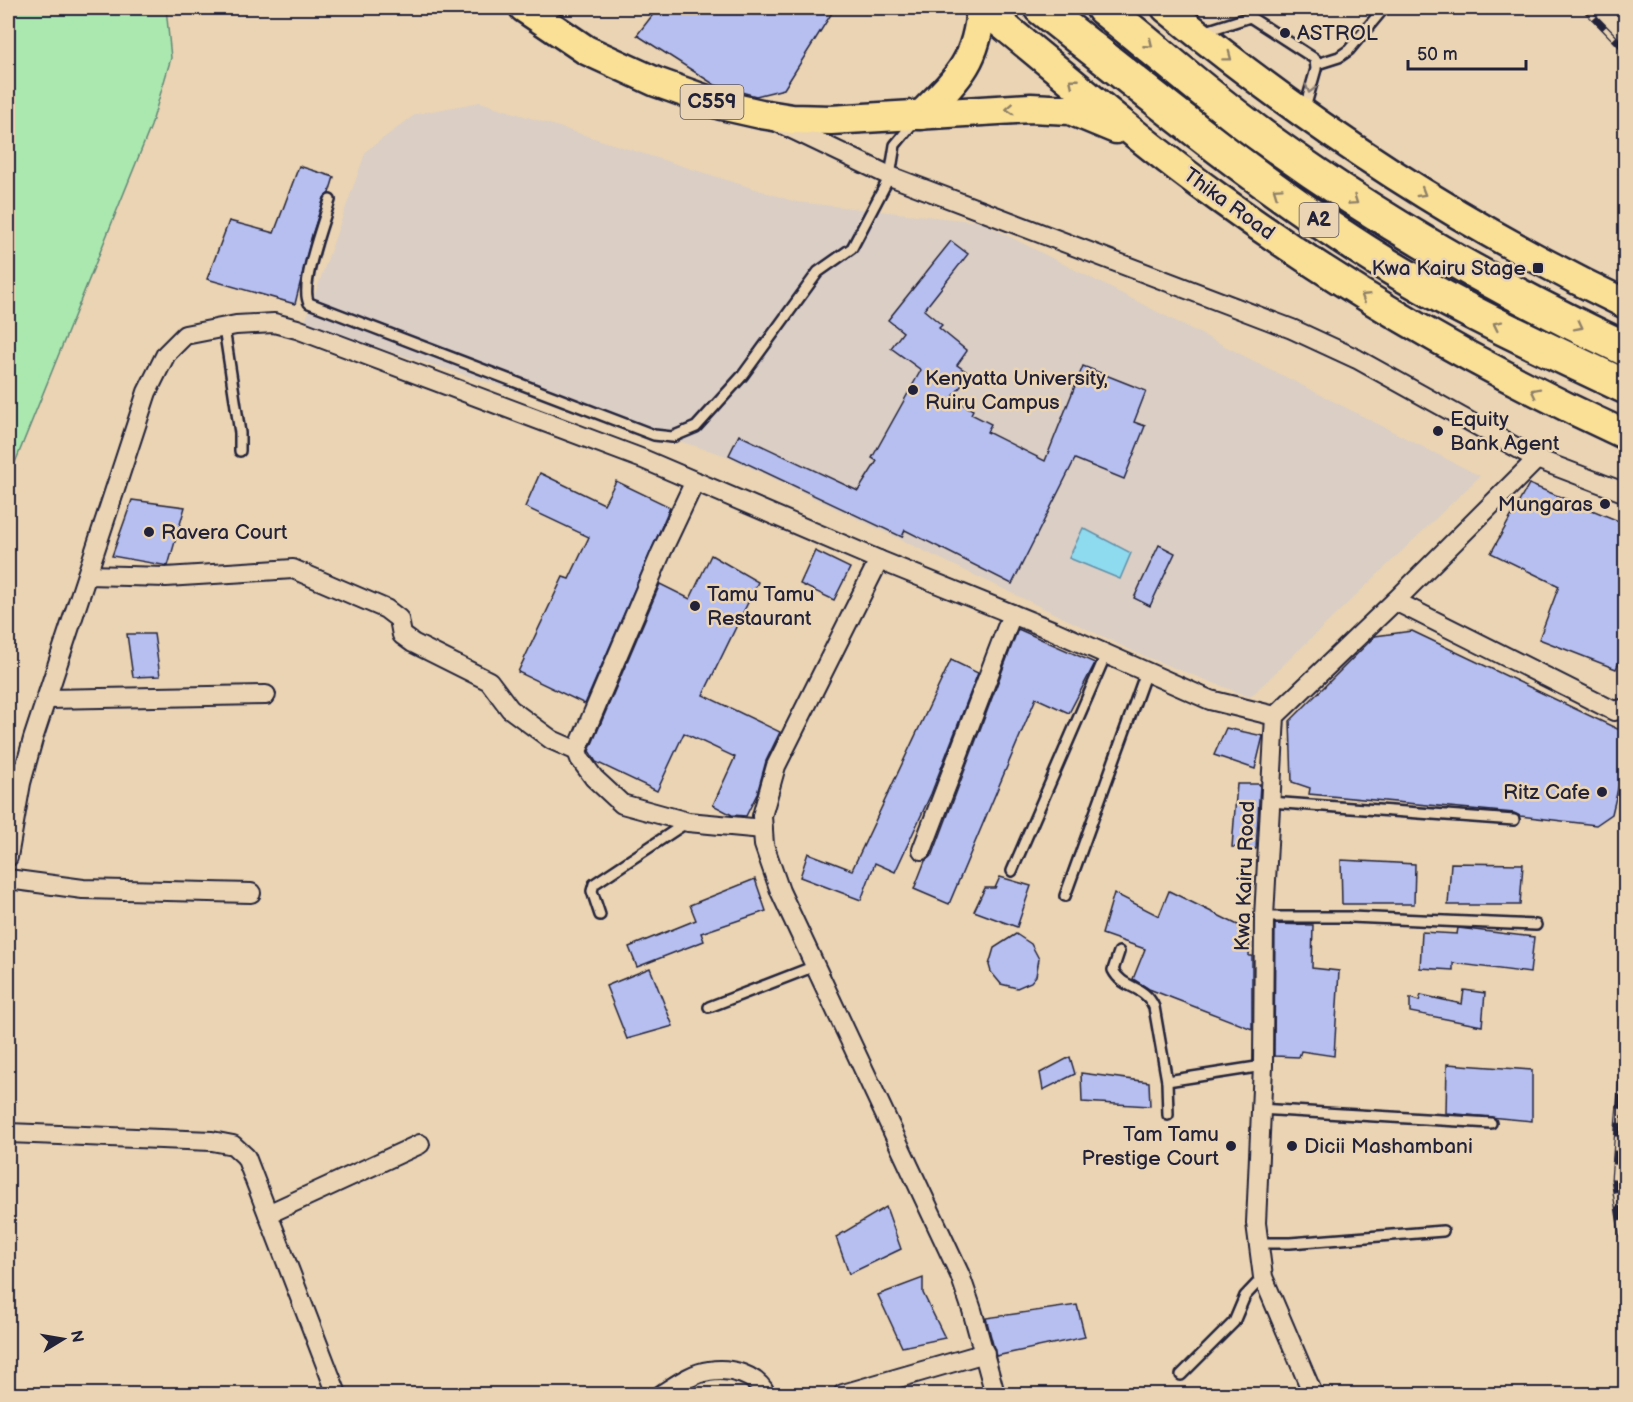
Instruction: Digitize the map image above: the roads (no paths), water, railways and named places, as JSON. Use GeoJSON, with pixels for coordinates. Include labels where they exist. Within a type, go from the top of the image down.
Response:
{"type":"FeatureCollection","features":[{"type":"Feature","properties":{"kind":"highway","name":"Thika Road"},"geometry":{"type":"LineString","coordinates":[[1041,8],[1272,188],[1380,261],[1490,322],[1626,387]]}},
{"type":"Feature","properties":{"kind":"highway","name":"A2"},"geometry":{"type":"LineString","coordinates":[[1103,8],[1260,135],[1360,205],[1476,274],[1626,349]]}},
{"type":"Feature","properties":{"kind":"main road","name":"C559"},"geometry":{"type":"LineString","coordinates":[[524,8],[586,50],[656,82],[721,105],[792,119],[831,120],[921,115]]}},
{"type":"Feature","properties":{"kind":"main road"},"geometry":{"type":"LineString","coordinates":[[921,115],[953,83],[969,62],[979,34],[981,8]]}},
{"type":"Feature","properties":{"kind":"main road","name":"Thika Road"},"geometry":{"type":"LineString","coordinates":[[981,8],[1217,197],[1383,309],[1472,360],[1626,435]]}},
{"type":"Feature","properties":{"kind":"main road"},"geometry":{"type":"LineString","coordinates":[[1166,8],[1304,113],[1400,180],[1563,274],[1626,304]]}},
{"type":"Feature","properties":{"kind":"main road"},"geometry":{"type":"LineString","coordinates":[[921,115],[1031,108],[1070,110],[1146,142]]}},
{"type":"Feature","properties":{"kind":"street"},"geometry":{"type":"LineString","coordinates":[[761,114],[890,176],[1292,329],[1357,359],[1537,459],[1626,494]]}},
{"type":"Feature","properties":{"kind":"street"},"geometry":{"type":"LineString","coordinates":[[8,857],[21,783],[147,392],[166,354],[185,335],[273,323],[297,329],[643,459],[1210,700],[1275,716],[1395,601],[1537,459]]}},
{"type":"Feature","properties":{"kind":"street"},"geometry":{"type":"LineString","coordinates":[[695,481],[661,553],[577,751],[594,778],[622,804],[688,822],[763,830]]}},
{"type":"Feature","properties":{"kind":"street"},"geometry":{"type":"LineString","coordinates":[[879,560],[776,766],[762,816],[764,845],[780,891],[960,1275],[985,1353],[995,1395]]}},
{"type":"Feature","properties":{"kind":"street"},"geometry":{"type":"LineString","coordinates":[[87,574],[166,577],[293,569],[386,609],[399,619],[402,635],[413,643],[489,681],[510,709],[552,740],[577,751]]}},
{"type":"Feature","properties":{"kind":"street"},"geometry":{"type":"LineString","coordinates":[[1395,601],[1614,711],[1626,708]]}},
{"type":"Feature","properties":{"kind":"street"},"geometry":{"type":"LineString","coordinates":[[922,850],[1012,614]]}},
{"type":"Feature","properties":{"kind":"street"},"geometry":{"type":"LineString","coordinates":[[47,699],[266,695]]}},
{"type":"Feature","properties":{"kind":"street","name":"Kwa Kairu Road"},"geometry":{"type":"LineString","coordinates":[[1275,716],[1264,917],[1263,1066],[1256,1223],[1263,1277],[1313,1395]]}},
{"type":"Feature","properties":{"kind":"street"},"geometry":{"type":"LineString","coordinates":[[8,879],[83,889],[251,893]]}},
{"type":"Feature","properties":{"kind":"street"},"geometry":{"type":"LineString","coordinates":[[8,1133],[212,1141],[233,1145],[246,1157],[337,1395]]}},
{"type":"Feature","properties":{"kind":"street"},"geometry":{"type":"LineString","coordinates":[[268,1214],[420,1144]]}},
{"type":"Feature","properties":{"kind":"street"},"geometry":{"type":"LineString","coordinates":[[843,1395],[985,1353]]}},
{"type":"Feature","properties":{"kind":"street"},"geometry":{"type":"LineString","coordinates":[[662,1395],[697,1374],[711,1370],[748,1375],[756,1379],[766,1395]]}},
{"type":"Feature","properties":{"kind":"lane"},"geometry":{"type":"LineString","coordinates":[[1317,64],[1339,57],[1349,50],[1384,8]]}},
{"type":"Feature","properties":{"kind":"lane"},"geometry":{"type":"LineString","coordinates":[[1198,34],[1242,13],[1256,19],[1315,59],[1317,64],[1304,113]]}},
{"type":"Feature","properties":{"kind":"lane"},"geometry":{"type":"LineString","coordinates":[[330,200],[308,279],[305,297],[309,303],[654,435],[672,437],[696,427],[715,408],[743,375],[818,272],[852,248],[890,176],[896,145],[921,115]]}},
{"type":"Feature","properties":{"kind":"lane"},"geometry":{"type":"LineString","coordinates":[[224,328],[240,434],[240,451]]}},
{"type":"Feature","properties":{"kind":"lane"},"geometry":{"type":"LineString","coordinates":[[1012,871],[1106,654]]}},
{"type":"Feature","properties":{"kind":"lane"},"geometry":{"type":"LineString","coordinates":[[1065,896],[1146,672]]}},
{"type":"Feature","properties":{"kind":"lane"},"geometry":{"type":"LineString","coordinates":[[1270,802],[1514,820]]}},
{"type":"Feature","properties":{"kind":"lane"},"geometry":{"type":"LineString","coordinates":[[600,915],[592,891],[594,884],[688,822]]}},
{"type":"Feature","properties":{"kind":"lane"},"geometry":{"type":"LineString","coordinates":[[1264,917],[1350,917],[1536,925]]}},
{"type":"Feature","properties":{"kind":"lane"},"geometry":{"type":"LineString","coordinates":[[1119,952],[1113,970],[1117,978],[1142,990],[1149,996],[1154,1007],[1167,1081],[1168,1115]]}},
{"type":"Feature","properties":{"kind":"lane"},"geometry":{"type":"LineString","coordinates":[[709,1007],[815,966]]}},
{"type":"Feature","properties":{"kind":"lane"},"geometry":{"type":"LineString","coordinates":[[1167,1081],[1263,1066]]}},
{"type":"Feature","properties":{"kind":"lane"},"geometry":{"type":"LineString","coordinates":[[1260,1109],[1491,1123]]}},
{"type":"Feature","properties":{"kind":"lane"},"geometry":{"type":"LineString","coordinates":[[1258,1243],[1290,1243],[1443,1231]]}},
{"type":"Feature","properties":{"kind":"lane"},"geometry":{"type":"LineString","coordinates":[[1181,1375],[1234,1322],[1245,1296],[1263,1277]]}},
{"type":"Feature","properties":{"kind":"water"},"geometry":{"type":"Polygon","coordinates":[[[1083,528],[1131,553],[1120,579],[1069,558],[1083,528]]]}},
{"type":"Feature","properties":{"kind":"railway"},"geometry":{"type":"LineString","coordinates":[[1585,8],[1626,50]]}},
{"type":"Feature","properties":{"kind":"railway"},"geometry":{"type":"LineString","coordinates":[[1626,1025],[1614,1179],[1626,1261]]}},
{"type":"Feature","properties":{"kind":"place","name":"ASTROL"},"geometry":{"type":"Point","coordinates":[1285,33]}},
{"type":"Feature","properties":{"kind":"place","name":"Kwa Kairu Stage"},"geometry":{"type":"Point","coordinates":[1538,268]}},
{"type":"Feature","properties":{"kind":"place","name":"Kenyatta University, Ruiru Campus"},"geometry":{"type":"Point","coordinates":[913,390]}},
{"type":"Feature","properties":{"kind":"place","name":"Equity Bank Agent"},"geometry":{"type":"Point","coordinates":[1438,431]}},
{"type":"Feature","properties":{"kind":"place","name":"Mungaras"},"geometry":{"type":"Point","coordinates":[1605,504]}},
{"type":"Feature","properties":{"kind":"place","name":"Ravera Court"},"geometry":{"type":"Point","coordinates":[149,532]}},
{"type":"Feature","properties":{"kind":"place","name":"Tamu Tamu Restaurant"},"geometry":{"type":"Point","coordinates":[695,606]}},
{"type":"Feature","properties":{"kind":"place","name":"Ritz Cafe"},"geometry":{"type":"Point","coordinates":[1602,792]}},
{"type":"Feature","properties":{"kind":"place","name":"Tam Tamu Prestige Court"},"geometry":{"type":"Point","coordinates":[1231,1146]}},
{"type":"Feature","properties":{"kind":"place","name":"Dicii Mashambani"},"geometry":{"type":"Point","coordinates":[1292,1146]}}]}
